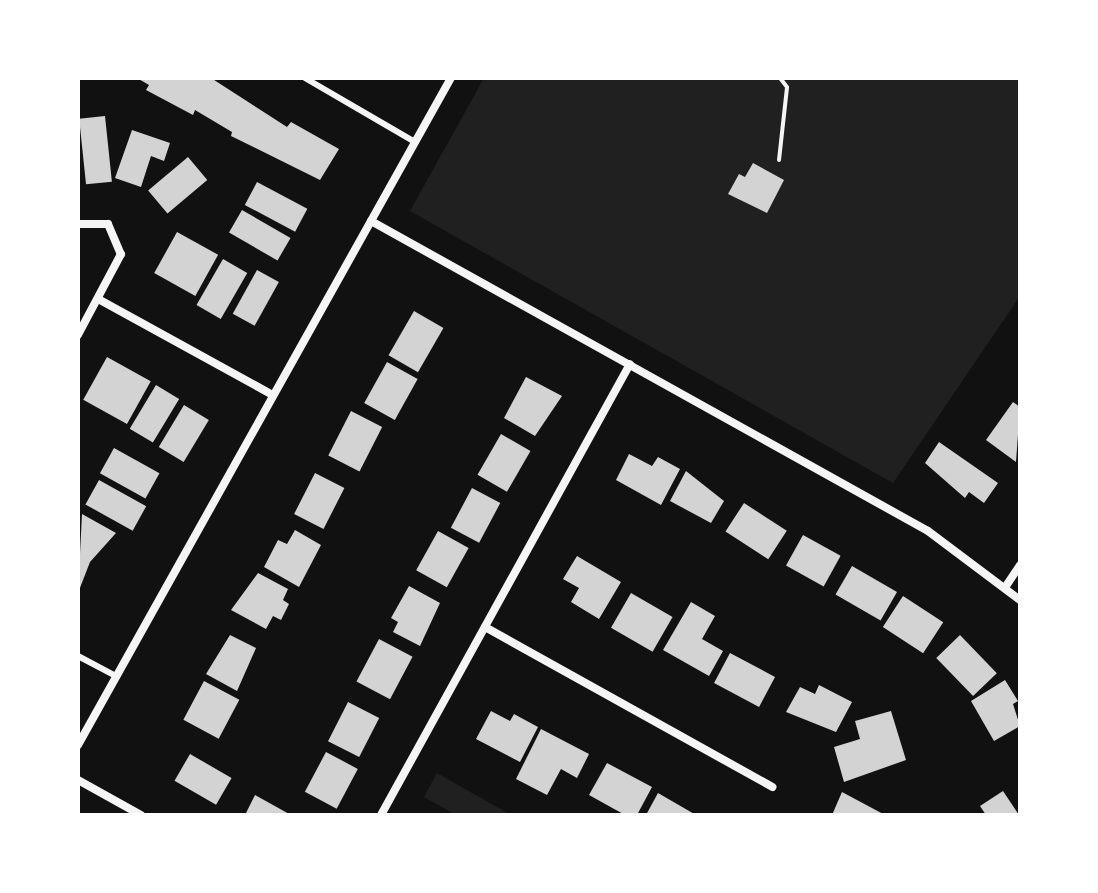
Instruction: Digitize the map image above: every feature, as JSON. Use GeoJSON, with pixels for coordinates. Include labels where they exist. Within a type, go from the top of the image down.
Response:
{"type":"FeatureCollection","features":[{"type":"Feature","properties":{"kind":"street"},"geometry":{"type":"LineString","coordinates":[[78,745],[451,78]]}},
{"type":"Feature","properties":{"kind":"street"},"geometry":{"type":"LineString","coordinates":[[371,221],[928,531],[1006,586],[1020,600]]}},
{"type":"Feature","properties":{"kind":"street"},"geometry":{"type":"LineString","coordinates":[[78,224],[108,224],[121,244],[118,267],[78,335]]}},
{"type":"Feature","properties":{"kind":"street"},"geometry":{"type":"LineString","coordinates":[[100,300],[273,395]]}},
{"type":"Feature","properties":{"kind":"street"},"geometry":{"type":"LineString","coordinates":[[381,815],[630,364]]}},
{"type":"Feature","properties":{"kind":"street"},"geometry":{"type":"LineString","coordinates":[[1006,586],[1020,565]]}},
{"type":"Feature","properties":{"kind":"street"},"geometry":{"type":"LineString","coordinates":[[485,627],[772,787]]}},
{"type":"Feature","properties":{"kind":"street"},"geometry":{"type":"LineString","coordinates":[[78,780],[141,815]]}},
{"type":"Feature","properties":{"kind":"lane"},"geometry":{"type":"LineString","coordinates":[[305,78],[415,142]]}},
{"type":"Feature","properties":{"kind":"lane"},"geometry":{"type":"LineString","coordinates":[[78,656],[116,676]]}},
{"type":"Feature","properties":{"kind":"path"},"geometry":{"type":"LineString","coordinates":[[779,160],[787,87],[780,78]]}},
{"type":"Feature","properties":{"kind":"shaded area"},"geometry":{"type":"Polygon","coordinates":[[[484,78],[1020,78],[1020,296],[893,483],[410,211],[484,78]]]}},
{"type":"Feature","properties":{"kind":"shaded area"},"geometry":{"type":"Polygon","coordinates":[[[437,773],[511,815],[456,815],[424,797],[437,773]]]}},
{"type":"Feature","properties":{"kind":"building"},"geometry":{"type":"Polygon","coordinates":[[[137,78],[211,78],[287,127],[291,122],[339,149],[320,180],[231,136],[232,132],[195,110],[193,115],[146,90],[149,85],[137,78]]]}},
{"type":"Feature","properties":{"kind":"building"},"geometry":{"type":"Polygon","coordinates":[[[105,116],[112,182],[86,184],[79,119],[105,116]]]}},
{"type":"Feature","properties":{"kind":"building"},"geometry":{"type":"Polygon","coordinates":[[[132,130],[170,143],[164,161],[151,156],[141,187],[115,178],[132,130]]]}},
{"type":"Feature","properties":{"kind":"building"},"geometry":{"type":"Polygon","coordinates":[[[188,157],[207,180],[167,213],[148,190],[188,157]]]}},
{"type":"Feature","properties":{"kind":"building"},"geometry":{"type":"Polygon","coordinates":[[[753,163],[784,180],[767,213],[728,194],[739,174],[745,177],[753,163]]]}},
{"type":"Feature","properties":{"kind":"building"},"geometry":{"type":"Polygon","coordinates":[[[257,182],[307,209],[295,232],[245,205],[257,182]]]}},
{"type":"Feature","properties":{"kind":"building"},"geometry":{"type":"Polygon","coordinates":[[[242,210],[290,238],[277,261],[229,233],[242,210]]]}},
{"type":"Feature","properties":{"kind":"building"},"geometry":{"type":"Polygon","coordinates":[[[177,232],[218,255],[195,296],[154,273],[177,232]]]}},
{"type":"Feature","properties":{"kind":"building"},"geometry":{"type":"Polygon","coordinates":[[[223,259],[247,273],[221,319],[196,305],[223,259]]]}},
{"type":"Feature","properties":{"kind":"building"},"geometry":{"type":"Polygon","coordinates":[[[257,270],[279,282],[255,326],[233,314],[257,270]]]}},
{"type":"Feature","properties":{"kind":"building"},"geometry":{"type":"Polygon","coordinates":[[[414,311],[443,328],[418,372],[388,355],[414,311]]]}},
{"type":"Feature","properties":{"kind":"building"},"geometry":{"type":"Polygon","coordinates":[[[107,357],[151,381],[127,424],[83,400],[107,357]]]}},
{"type":"Feature","properties":{"kind":"building"},"geometry":{"type":"Polygon","coordinates":[[[387,362],[418,379],[395,420],[364,403],[387,362]]]}},
{"type":"Feature","properties":{"kind":"building"},"geometry":{"type":"Polygon","coordinates":[[[526,377],[562,396],[535,436],[504,418],[526,377]]]}},
{"type":"Feature","properties":{"kind":"building"},"geometry":{"type":"Polygon","coordinates":[[[156,385],[179,399],[153,443],[130,429],[156,385]]]}},
{"type":"Feature","properties":{"kind":"building"},"geometry":{"type":"Polygon","coordinates":[[[1013,402],[1020,407],[1016,462],[986,440],[1013,402]]]}},
{"type":"Feature","properties":{"kind":"building"},"geometry":{"type":"Polygon","coordinates":[[[184,405],[209,420],[184,462],[159,447],[184,405]]]}},
{"type":"Feature","properties":{"kind":"building"},"geometry":{"type":"Polygon","coordinates":[[[351,411],[382,427],[359,471],[328,456],[351,411]]]}},
{"type":"Feature","properties":{"kind":"building"},"geometry":{"type":"Polygon","coordinates":[[[501,434],[530,451],[507,492],[478,475],[501,434]]]}},
{"type":"Feature","properties":{"kind":"building"},"geometry":{"type":"Polygon","coordinates":[[[939,442],[998,483],[984,503],[969,492],[965,498],[925,463],[939,442]]]}},
{"type":"Feature","properties":{"kind":"building"},"geometry":{"type":"Polygon","coordinates":[[[114,448],[159,473],[145,499],[100,473],[114,448]]]}},
{"type":"Feature","properties":{"kind":"building"},"geometry":{"type":"Polygon","coordinates":[[[629,454],[652,466],[658,457],[680,469],[661,505],[616,480],[629,454]]]}},
{"type":"Feature","properties":{"kind":"building"},"geometry":{"type":"Polygon","coordinates":[[[686,471],[724,501],[711,523],[670,501],[686,471]]]}},
{"type":"Feature","properties":{"kind":"building"},"geometry":{"type":"Polygon","coordinates":[[[315,473],[344,488],[324,529],[294,514],[315,473]]]}},
{"type":"Feature","properties":{"kind":"building"},"geometry":{"type":"Polygon","coordinates":[[[99,480],[146,506],[133,531],[85,504],[99,480]]]}},
{"type":"Feature","properties":{"kind":"building"},"geometry":{"type":"Polygon","coordinates":[[[472,488],[500,503],[479,543],[451,528],[472,488]]]}},
{"type":"Feature","properties":{"kind":"building"},"geometry":{"type":"Polygon","coordinates":[[[744,503],[787,531],[768,559],[725,532],[744,503]]]}},
{"type":"Feature","properties":{"kind":"building"},"geometry":{"type":"Polygon","coordinates":[[[82,514],[116,533],[90,562],[78,593],[82,514]]]}},
{"type":"Feature","properties":{"kind":"building"},"geometry":{"type":"Polygon","coordinates":[[[295,530],[321,545],[299,587],[264,567],[278,540],[287,544],[295,530]]]}},
{"type":"Feature","properties":{"kind":"building"},"geometry":{"type":"Polygon","coordinates":[[[438,531],[469,548],[447,587],[416,570],[438,531]]]}},
{"type":"Feature","properties":{"kind":"building"},"geometry":{"type":"Polygon","coordinates":[[[803,535],[841,556],[824,586],[786,566],[803,535]]]}},
{"type":"Feature","properties":{"kind":"building"},"geometry":{"type":"Polygon","coordinates":[[[577,556],[621,582],[599,619],[571,602],[579,588],[563,579],[577,556]]]}},
{"type":"Feature","properties":{"kind":"building"},"geometry":{"type":"Polygon","coordinates":[[[852,566],[897,592],[881,621],[836,595],[852,566]]]}},
{"type":"Feature","properties":{"kind":"building"},"geometry":{"type":"Polygon","coordinates":[[[258,573],[288,589],[283,600],[289,604],[281,620],[273,616],[266,629],[231,610],[258,573]]]}},
{"type":"Feature","properties":{"kind":"building"},"geometry":{"type":"Polygon","coordinates":[[[409,586],[440,603],[420,646],[393,632],[398,622],[391,618],[409,586]]]}},
{"type":"Feature","properties":{"kind":"building"},"geometry":{"type":"Polygon","coordinates":[[[631,593],[673,617],[653,652],[611,628],[631,593]]]}},
{"type":"Feature","properties":{"kind":"building"},"geometry":{"type":"Polygon","coordinates":[[[903,596],[943,622],[923,653],[883,627],[903,596]]]}},
{"type":"Feature","properties":{"kind":"building"},"geometry":{"type":"Polygon","coordinates":[[[691,602],[715,616],[702,639],[723,651],[709,676],[663,650],[691,602]]]}},
{"type":"Feature","properties":{"kind":"building"},"geometry":{"type":"Polygon","coordinates":[[[230,635],[256,648],[237,691],[206,674],[230,635]]]}},
{"type":"Feature","properties":{"kind":"building"},"geometry":{"type":"Polygon","coordinates":[[[960,635],[997,673],[973,696],[936,658],[960,635]]]}},
{"type":"Feature","properties":{"kind":"building"},"geometry":{"type":"Polygon","coordinates":[[[379,639],[413,657],[390,699],[356,681],[379,639]]]}},
{"type":"Feature","properties":{"kind":"building"},"geometry":{"type":"Polygon","coordinates":[[[730,653],[775,677],[759,707],[714,683],[730,653]]]}},
{"type":"Feature","properties":{"kind":"building"},"geometry":{"type":"Polygon","coordinates":[[[1005,680],[1018,701],[1013,704],[1020,726],[994,741],[971,701],[1005,680]]]}},
{"type":"Feature","properties":{"kind":"building"},"geometry":{"type":"Polygon","coordinates":[[[204,681],[239,700],[219,739],[183,720],[204,681]]]}},
{"type":"Feature","properties":{"kind":"building"},"geometry":{"type":"Polygon","coordinates":[[[819,685],[852,702],[836,732],[786,712],[800,687],[815,694],[819,685]]]}},
{"type":"Feature","properties":{"kind":"building"},"geometry":{"type":"Polygon","coordinates":[[[348,702],[379,718],[359,757],[328,741],[348,702]]]}},
{"type":"Feature","properties":{"kind":"building"},"geometry":{"type":"Polygon","coordinates":[[[491,711],[510,721],[514,714],[538,727],[520,762],[476,739],[491,711]]]}},
{"type":"Feature","properties":{"kind":"building"},"geometry":{"type":"Polygon","coordinates":[[[891,711],[906,760],[844,782],[834,747],[860,739],[855,721],[891,711]]]}},
{"type":"Feature","properties":{"kind":"building"},"geometry":{"type":"Polygon","coordinates":[[[541,729],[589,754],[577,778],[561,769],[547,795],[516,779],[541,729]]]}},
{"type":"Feature","properties":{"kind":"building"},"geometry":{"type":"Polygon","coordinates":[[[326,752],[358,769],[337,809],[305,792],[326,752]]]}},
{"type":"Feature","properties":{"kind":"building"},"geometry":{"type":"Polygon","coordinates":[[[190,754],[232,778],[216,805],[175,781],[190,754]]]}},
{"type":"Feature","properties":{"kind":"building"},"geometry":{"type":"Polygon","coordinates":[[[607,763],[652,787],[637,815],[625,815],[589,795],[607,763]]]}},
{"type":"Feature","properties":{"kind":"building"},"geometry":{"type":"Polygon","coordinates":[[[1003,791],[1019,815],[986,815],[980,806],[1003,791]]]}},
{"type":"Feature","properties":{"kind":"building"},"geometry":{"type":"Polygon","coordinates":[[[842,792],[885,815],[832,815],[842,792]]]}},
{"type":"Feature","properties":{"kind":"building"},"geometry":{"type":"Polygon","coordinates":[[[658,793],[696,815],[646,815],[658,793]]]}},
{"type":"Feature","properties":{"kind":"building"},"geometry":{"type":"Polygon","coordinates":[[[255,795],[291,815],[245,815],[255,795]]]}}]}
